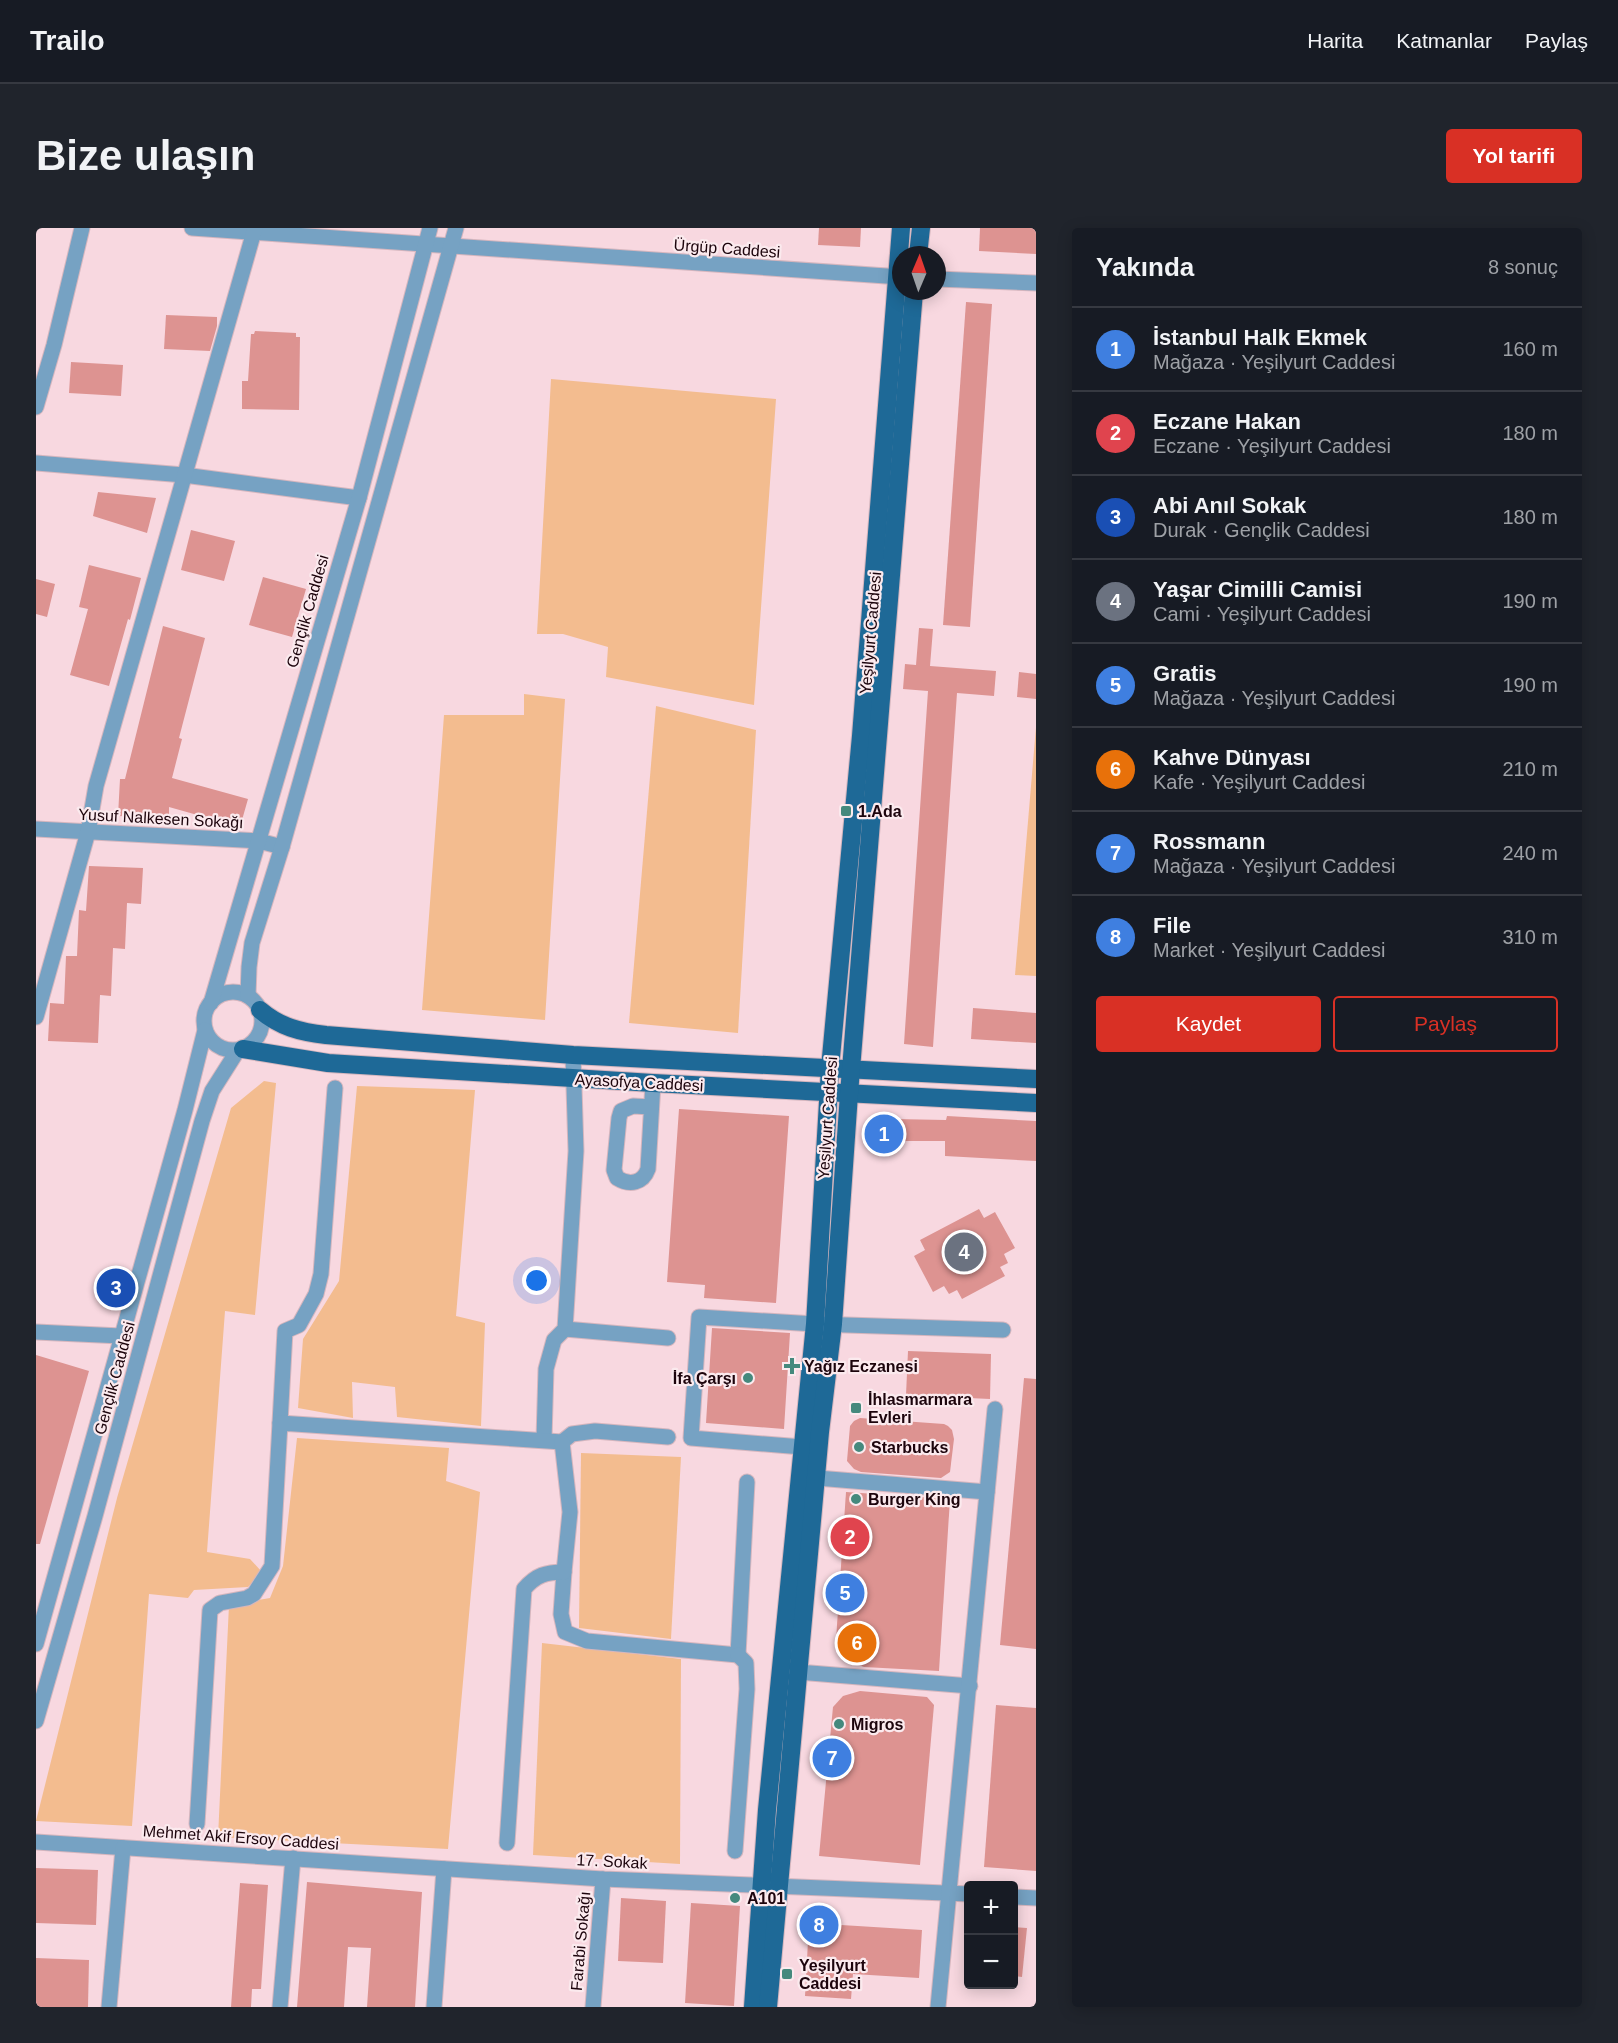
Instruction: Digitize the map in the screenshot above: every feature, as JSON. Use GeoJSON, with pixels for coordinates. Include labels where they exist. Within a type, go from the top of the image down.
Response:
{"type":"FeatureCollection","features":[{"type":"Feature","properties":{"kind":"main road","name":"Yeşilyurt Caddesi"},"geometry":{"type":"LineString","coordinates":[[900,246],[901,228]]}},
{"type":"Feature","properties":{"kind":"main road"},"geometry":{"type":"LineString","coordinates":[[919,246],[921,228]]}},
{"type":"Feature","properties":{"kind":"main road","name":"Yeşilyurt Caddesi"},"geometry":{"type":"LineString","coordinates":[[878,642],[898,300]]}},
{"type":"Feature","properties":{"kind":"main road","name":"Yeşilyurt Caddesi"},"geometry":{"type":"LineString","coordinates":[[753,2007],[798,1672],[833,1324],[852,1069],[873,701],[913,300]]}},
{"type":"Feature","properties":{"kind":"main road","name":"Yeşilyurt Caddesi"},"geometry":{"type":"LineString","coordinates":[[768,2007],[770,1885],[768,1798],[814,1324],[830,1068],[873,701]]}},
{"type":"Feature","properties":{"kind":"main road","name":"Ayasofya Caddesi"},"geometry":{"type":"LineString","coordinates":[[254,1003],[273,1021],[290,1029],[308,1033],[573,1055],[1036,1079]]}},
{"type":"Feature","properties":{"kind":"main road","name":"Ayasofya Caddesi"},"geometry":{"type":"LineString","coordinates":[[241,1049],[328,1063],[572,1079],[1036,1103]]}},
{"type":"Feature","properties":{"kind":"street"},"geometry":{"type":"LineString","coordinates":[[36,407],[54,345],[82,228]]}},
{"type":"Feature","properties":{"kind":"street","name":"Ürgüp Caddesi"},"geometry":{"type":"LineString","coordinates":[[192,228],[254,230],[451,247],[892,277]]}},
{"type":"Feature","properties":{"kind":"street","name":"Gençlik Caddesi"},"geometry":{"type":"LineString","coordinates":[[211,1003],[359,498],[430,228]]}},
{"type":"Feature","properties":{"kind":"street"},"geometry":{"type":"LineString","coordinates":[[254,1003],[238,992],[219,996],[206,1011],[205,1030],[209,1038],[216,1045],[225,1049],[241,1049],[252,1044],[262,1028],[254,1003],[249,967],[252,943],[282,847],[456,228]]}},
{"type":"Feature","properties":{"kind":"street"},"geometry":{"type":"LineString","coordinates":[[36,1017],[88,832],[96,786],[254,230]]}},
{"type":"Feature","properties":{"kind":"street"},"geometry":{"type":"LineString","coordinates":[[946,279],[1036,283]]}},
{"type":"Feature","properties":{"kind":"street"},"geometry":{"type":"LineString","coordinates":[[36,463],[184,475],[359,498]]}},
{"type":"Feature","properties":{"kind":"street","name":"Yusuf Nalkesen Sokağı"},"geometry":{"type":"LineString","coordinates":[[36,829],[259,841],[282,847]]}},
{"type":"Feature","properties":{"kind":"street","name":"Gençlik Caddesi"},"geometry":{"type":"LineString","coordinates":[[36,1644],[185,1110],[205,1030]]}},
{"type":"Feature","properties":{"kind":"street","name":"Gençlik Caddesi"},"geometry":{"type":"LineString","coordinates":[[36,1721],[95,1516],[202,1120],[212,1090],[241,1049]]}},
{"type":"Feature","properties":{"kind":"street"},"geometry":{"type":"LineString","coordinates":[[543,1439],[546,1369],[554,1341],[565,1329],[576,1151],[573,1055]]}},
{"type":"Feature","properties":{"kind":"street"},"geometry":{"type":"LineString","coordinates":[[651,1107],[633,1106],[621,1111],[614,1170],[617,1178],[622,1181],[632,1183],[646,1176],[653,1083]]}},
{"type":"Feature","properties":{"kind":"street"},"geometry":{"type":"LineString","coordinates":[[196,1824],[210,1610],[220,1603],[247,1598],[254,1594],[272,1566],[285,1331],[299,1325],[316,1294],[321,1274],[335,1088]]}},
{"type":"Feature","properties":{"kind":"street"},"geometry":{"type":"LineString","coordinates":[[802,1447],[691,1438],[699,1317],[814,1324],[1003,1330]]}},
{"type":"Feature","properties":{"kind":"street"},"geometry":{"type":"LineString","coordinates":[[565,1329],[668,1338]]}},
{"type":"Feature","properties":{"kind":"street"},"geometry":{"type":"LineString","coordinates":[[36,1332],[121,1336]]}},
{"type":"Feature","properties":{"kind":"street"},"geometry":{"type":"LineString","coordinates":[[938,2007],[947,1893],[970,1686],[995,1410]]}},
{"type":"Feature","properties":{"kind":"street"},"geometry":{"type":"LineString","coordinates":[[280,1423],[562,1442],[572,1434],[596,1431],[668,1437]]}},
{"type":"Feature","properties":{"kind":"street"},"geometry":{"type":"LineString","coordinates":[[562,1442],[570,1512],[561,1614],[565,1632],[587,1641],[738,1655],[746,1663],[747,1689],[735,1851]]}},
{"type":"Feature","properties":{"kind":"street"},"geometry":{"type":"LineString","coordinates":[[817,1478],[987,1492]]}},
{"type":"Feature","properties":{"kind":"street"},"geometry":{"type":"LineString","coordinates":[[738,1655],[747,1482]]}},
{"type":"Feature","properties":{"kind":"street"},"geometry":{"type":"LineString","coordinates":[[507,1843],[524,1589],[533,1579],[548,1572],[564,1572]]}},
{"type":"Feature","properties":{"kind":"street"},"geometry":{"type":"LineString","coordinates":[[798,1672],[970,1686]]}},
{"type":"Feature","properties":{"kind":"street","name":"Mehmet Akif Ersoy Caddesi"},"geometry":{"type":"LineString","coordinates":[[36,1842],[444,1869]]}},
{"type":"Feature","properties":{"kind":"street"},"geometry":{"type":"LineString","coordinates":[[109,2007],[123,1848]]}},
{"type":"Feature","properties":{"kind":"street"},"geometry":{"type":"LineString","coordinates":[[280,2007],[293,1858]]}},
{"type":"Feature","properties":{"kind":"street"},"geometry":{"type":"LineString","coordinates":[[434,2007],[444,1869]]}},
{"type":"Feature","properties":{"kind":"street","name":"17. Sokak"},"geometry":{"type":"LineString","coordinates":[[444,1869],[603,1879],[964,1894]]}},
{"type":"Feature","properties":{"kind":"street","name":"Farabi Sokağı"},"geometry":{"type":"LineString","coordinates":[[593,2007],[603,1879]]}},
{"type":"Feature","properties":{"kind":"street"},"geometry":{"type":"LineString","coordinates":[[1018,1897],[1036,1898]]}},
{"type":"Feature","properties":{"kind":"shaded area"},"geometry":{"type":"Polygon","coordinates":[[[551,379],[776,399],[754,705],[606,677],[608,647],[563,634],[537,634],[551,379]]]}},
{"type":"Feature","properties":{"kind":"shaded area"},"geometry":{"type":"Polygon","coordinates":[[[524,694],[565,699],[545,1020],[422,1010],[444,715],[524,715],[524,694]]]}},
{"type":"Feature","properties":{"kind":"shaded area"},"geometry":{"type":"Polygon","coordinates":[[[656,706],[756,730],[738,1033],[629,1023],[656,706]]]}},
{"type":"Feature","properties":{"kind":"shaded area"},"geometry":{"type":"Polygon","coordinates":[[[1036,727],[1036,976],[1015,975],[1036,727]]]}},
{"type":"Feature","properties":{"kind":"shaded area"},"geometry":{"type":"Polygon","coordinates":[[[264,1081],[276,1083],[255,1315],[225,1311],[207,1552],[250,1559],[262,1572],[248,1587],[194,1590],[188,1598],[149,1594],[132,1826],[36,1821],[117,1498],[231,1108],[264,1081]]]}},
{"type":"Feature","properties":{"kind":"shaded area"},"geometry":{"type":"Polygon","coordinates":[[[357,1086],[475,1090],[456,1316],[485,1323],[481,1426],[397,1417],[395,1387],[352,1382],[353,1418],[298,1408],[303,1339],[339,1281],[357,1086]]]}},
{"type":"Feature","properties":{"kind":"shaded area"},"geometry":{"type":"Polygon","coordinates":[[[297,1438],[449,1448],[446,1481],[480,1492],[448,1849],[218,1837],[229,1605],[270,1598],[283,1566],[297,1438]]]}},
{"type":"Feature","properties":{"kind":"shaded area"},"geometry":{"type":"Polygon","coordinates":[[[581,1453],[681,1457],[671,1639],[579,1628],[581,1453]]]}},
{"type":"Feature","properties":{"kind":"shaded area"},"geometry":{"type":"Polygon","coordinates":[[[542,1643],[681,1659],[680,1864],[533,1855],[542,1643]]]}},
{"type":"Feature","properties":{"kind":"building"},"geometry":{"type":"Polygon","coordinates":[[[819,228],[861,228],[860,247],[818,245],[819,228]]]}},
{"type":"Feature","properties":{"kind":"building"},"geometry":{"type":"Polygon","coordinates":[[[980,228],[1036,228],[1036,254],[979,251],[980,228]]]}},
{"type":"Feature","properties":{"kind":"building"},"geometry":{"type":"Polygon","coordinates":[[[966,302],[992,304],[970,627],[943,625],[966,302]]]}},
{"type":"Feature","properties":{"kind":"building"},"geometry":{"type":"Polygon","coordinates":[[[166,315],[217,317],[217,326],[210,351],[164,349],[166,315]]]}},
{"type":"Feature","properties":{"kind":"building"},"geometry":{"type":"Polygon","coordinates":[[[255,331],[296,333],[296,337],[300,337],[299,410],[242,409],[242,381],[248,381],[251,334],[255,331]]]}},
{"type":"Feature","properties":{"kind":"building"},"geometry":{"type":"Polygon","coordinates":[[[71,362],[123,365],[121,396],[69,393],[71,362]]]}},
{"type":"Feature","properties":{"kind":"building"},"geometry":{"type":"Polygon","coordinates":[[[98,492],[156,498],[147,533],[93,516],[98,492]]]}},
{"type":"Feature","properties":{"kind":"building"},"geometry":{"type":"Polygon","coordinates":[[[191,530],[235,541],[224,581],[181,570],[191,530]]]}},
{"type":"Feature","properties":{"kind":"building"},"geometry":{"type":"Polygon","coordinates":[[[89,565],[141,578],[109,686],[70,675],[88,609],[79,607],[89,565]]]}},
{"type":"Feature","properties":{"kind":"building"},"geometry":{"type":"Polygon","coordinates":[[[263,577],[306,589],[292,637],[249,625],[263,577]]]}},
{"type":"Feature","properties":{"kind":"building"},"geometry":{"type":"Polygon","coordinates":[[[36,579],[55,584],[47,617],[36,614],[36,579]]]}},
{"type":"Feature","properties":{"kind":"building"},"geometry":{"type":"Polygon","coordinates":[[[163,626],[205,638],[179,738],[182,739],[172,778],[248,799],[240,827],[169,807],[169,818],[118,816],[120,779],[125,779],[163,626]]]}},
{"type":"Feature","properties":{"kind":"building"},"geometry":{"type":"Polygon","coordinates":[[[919,628],[933,629],[930,666],[996,671],[994,696],[957,693],[933,1047],[904,1044],[928,691],[903,689],[905,664],[916,665],[919,628]]]}},
{"type":"Feature","properties":{"kind":"building"},"geometry":{"type":"Polygon","coordinates":[[[1019,672],[1036,674],[1036,699],[1017,697],[1019,672]]]}},
{"type":"Feature","properties":{"kind":"building"},"geometry":{"type":"Polygon","coordinates":[[[89,866],[143,868],[141,904],[127,903],[125,949],[113,948],[111,996],[100,995],[98,1043],[48,1041],[50,1003],[64,1004],[66,956],[77,956],[79,910],[86,911],[89,866]]]}},
{"type":"Feature","properties":{"kind":"building"},"geometry":{"type":"Polygon","coordinates":[[[973,1008],[1036,1013],[1036,1043],[971,1039],[973,1008]]]}},
{"type":"Feature","properties":{"kind":"building"},"geometry":{"type":"Polygon","coordinates":[[[679,1109],[789,1116],[776,1303],[704,1298],[705,1285],[667,1282],[679,1109]]]}},
{"type":"Feature","properties":{"kind":"building"},"geometry":{"type":"Polygon","coordinates":[[[947,1116],[1036,1121],[1036,1161],[945,1156],[945,1141],[892,1141],[892,1145],[874,1144],[877,1122],[894,1124],[894,1119],[946,1120],[947,1116]]]}},
{"type":"Feature","properties":{"kind":"building"},"geometry":{"type":"Polygon","coordinates":[[[979,1209],[984,1218],[995,1212],[1015,1248],[1004,1254],[1008,1263],[1000,1267],[1005,1276],[962,1299],[957,1290],[949,1294],[944,1286],[933,1292],[914,1256],[925,1250],[920,1240],[979,1209]]]}},
{"type":"Feature","properties":{"kind":"building","name":"İfa Çarşı"},"geometry":{"type":"Polygon","coordinates":[[[712,1328],[790,1333],[784,1429],[706,1423],[712,1328]]]}},
{"type":"Feature","properties":{"kind":"building"},"geometry":{"type":"Polygon","coordinates":[[[908,1351],[991,1354],[990,1399],[906,1395],[908,1351]]]}},
{"type":"Feature","properties":{"kind":"building"},"geometry":{"type":"Polygon","coordinates":[[[36,1355],[89,1371],[40,1544],[36,1544],[36,1355]]]}},
{"type":"Feature","properties":{"kind":"building"},"geometry":{"type":"Polygon","coordinates":[[[1024,1378],[1036,1379],[1036,1649],[1000,1645],[1024,1378]]]}},
{"type":"Feature","properties":{"kind":"building"},"geometry":{"type":"Polygon","coordinates":[[[860,1418],[948,1426],[952,1430],[954,1439],[950,1472],[941,1478],[861,1472],[854,1469],[847,1461],[850,1426],[860,1418]]]}},
{"type":"Feature","properties":{"kind":"building"},"geometry":{"type":"Polygon","coordinates":[[[846,1492],[950,1499],[939,1671],[864,1667],[849,1661],[840,1652],[836,1640],[846,1492]]]}},
{"type":"Feature","properties":{"kind":"building"},"geometry":{"type":"Polygon","coordinates":[[[860,1691],[927,1697],[934,1705],[920,1865],[819,1856],[833,1707],[843,1696],[860,1691]]]}},
{"type":"Feature","properties":{"kind":"building"},"geometry":{"type":"Polygon","coordinates":[[[996,1705],[1036,1708],[1036,1871],[984,1867],[996,1705]]]}},
{"type":"Feature","properties":{"kind":"building"},"geometry":{"type":"Polygon","coordinates":[[[36,1868],[98,1870],[96,1925],[36,1923],[36,1868]]]}},
{"type":"Feature","properties":{"kind":"building"},"geometry":{"type":"Polygon","coordinates":[[[307,1882],[422,1892],[415,2007],[367,2007],[371,1948],[348,1947],[344,2007],[297,2007],[307,1882]]]}},
{"type":"Feature","properties":{"kind":"building"},"geometry":{"type":"Polygon","coordinates":[[[240,1883],[268,1885],[261,1989],[252,1989],[251,2007],[231,2007],[240,1883]]]}},
{"type":"Feature","properties":{"kind":"building"},"geometry":{"type":"Polygon","coordinates":[[[621,1898],[666,1901],[663,1963],[618,1961],[621,1898]]]}},
{"type":"Feature","properties":{"kind":"building"},"geometry":{"type":"Polygon","coordinates":[[[691,1903],[740,1906],[734,2006],[685,2003],[691,1903]]]}},
{"type":"Feature","properties":{"kind":"building"},"geometry":{"type":"Polygon","coordinates":[[[809,1923],[922,1930],[919,1978],[853,1974],[851,1999],[805,1996],[809,1923]]]}},
{"type":"Feature","properties":{"kind":"building"},"geometry":{"type":"Polygon","coordinates":[[[1018,1927],[1027,1928],[1022,1977],[1018,1976],[1018,1927]]]}},
{"type":"Feature","properties":{"kind":"building"},"geometry":{"type":"Polygon","coordinates":[[[36,1958],[89,1960],[88,2007],[36,2007],[36,1958]]]}},
{"type":"Feature","properties":{"kind":"place","name":"1.Ada"},"geometry":{"type":"Point","coordinates":[846,811]}},
{"type":"Feature","properties":{"kind":"place","name":"İstanbul Halk Ekmek"},"geometry":{"type":"Point","coordinates":[884,1134]}},
{"type":"Feature","properties":{"kind":"place","name":"Yaşar Cimilli Camisi"},"geometry":{"type":"Point","coordinates":[964,1252]}},
{"type":"Feature","properties":{"kind":"place","name":"Abi Anıl Sokak"},"geometry":{"type":"Point","coordinates":[116,1288]}},
{"type":"Feature","properties":{"kind":"place","name":"Yağız Eczanesi"},"geometry":{"type":"Point","coordinates":[792,1366]}},
{"type":"Feature","properties":{"kind":"place","name":"İfa Çarşı"},"geometry":{"type":"Point","coordinates":[748,1378]}},
{"type":"Feature","properties":{"kind":"place","name":"İhlasmarmara Evleri"},"geometry":{"type":"Point","coordinates":[856,1408]}},
{"type":"Feature","properties":{"kind":"place","name":"Starbucks"},"geometry":{"type":"Point","coordinates":[859,1447]}},
{"type":"Feature","properties":{"kind":"place","name":"Burger King"},"geometry":{"type":"Point","coordinates":[856,1499]}},
{"type":"Feature","properties":{"kind":"place","name":"Eczane Hakan"},"geometry":{"type":"Point","coordinates":[850,1537]}},
{"type":"Feature","properties":{"kind":"place","name":"Gratis"},"geometry":{"type":"Point","coordinates":[845,1593]}},
{"type":"Feature","properties":{"kind":"place","name":"Kahve Dünyası"},"geometry":{"type":"Point","coordinates":[857,1643]}},
{"type":"Feature","properties":{"kind":"place","name":"Migros"},"geometry":{"type":"Point","coordinates":[839,1724]}},
{"type":"Feature","properties":{"kind":"place","name":"Rossmann"},"geometry":{"type":"Point","coordinates":[832,1758]}},
{"type":"Feature","properties":{"kind":"place","name":"A101"},"geometry":{"type":"Point","coordinates":[735,1898]}},
{"type":"Feature","properties":{"kind":"place","name":"File"},"geometry":{"type":"Point","coordinates":[819,1925]}},
{"type":"Feature","properties":{"kind":"place","name":"Yeşilyurt Caddesi"},"geometry":{"type":"Point","coordinates":[787,1974]}}]}
